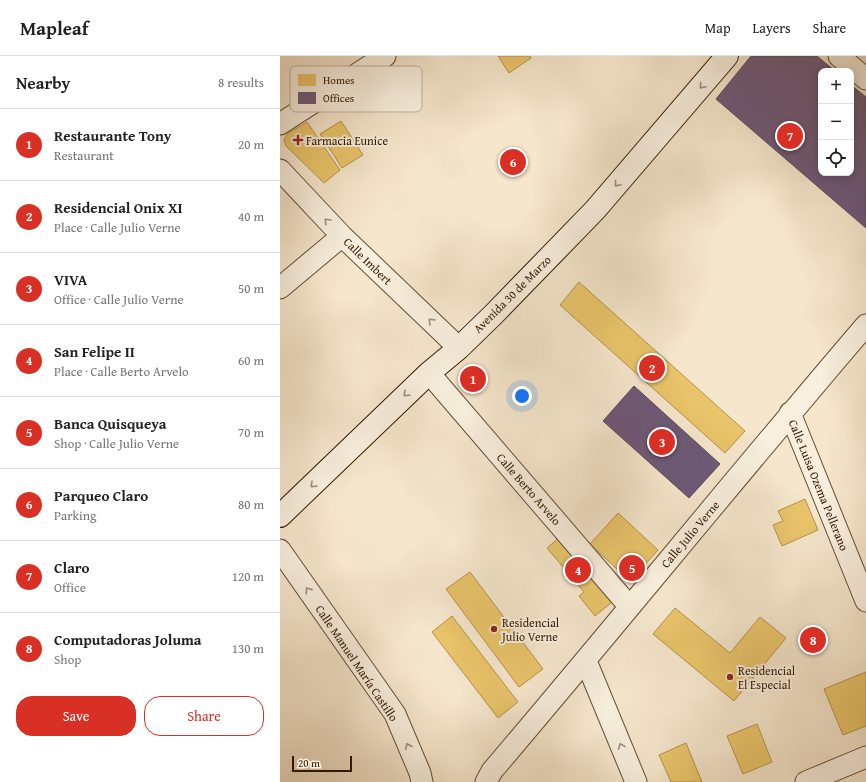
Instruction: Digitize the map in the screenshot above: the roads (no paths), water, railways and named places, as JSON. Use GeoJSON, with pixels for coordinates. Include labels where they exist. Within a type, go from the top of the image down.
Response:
{"type":"FeatureCollection","features":[{"type":"Feature","properties":{"kind":"main road","name":"Avenida 30 de Marzo"},"geometry":{"type":"LineString","coordinates":[[280,516],[429,372],[459,348],[595,210],[727,56]]}},
{"type":"Feature","properties":{"kind":"street"},"geometry":{"type":"LineString","coordinates":[[370,66],[385,56]]}},
{"type":"Feature","properties":{"kind":"street"},"geometry":{"type":"LineString","coordinates":[[839,56],[866,79]]}},
{"type":"Feature","properties":{"kind":"street"},"geometry":{"type":"LineString","coordinates":[[280,124],[299,112]]}},
{"type":"Feature","properties":{"kind":"street","name":"Calle Imbert"},"geometry":{"type":"LineString","coordinates":[[280,170],[342,236],[459,348]]}},
{"type":"Feature","properties":{"kind":"street"},"geometry":{"type":"LineString","coordinates":[[280,288],[342,236]]}},
{"type":"Feature","properties":{"kind":"street","name":"Calle Julio Verne"},"geometry":{"type":"LineString","coordinates":[[486,782],[492,771],[586,661],[629,606],[866,324]]}},
{"type":"Feature","properties":{"kind":"street","name":"Calle Berto Arvelo"},"geometry":{"type":"LineString","coordinates":[[429,372],[629,606]]}},
{"type":"Feature","properties":{"kind":"street","name":"Calle Luisa Ozema Pellerano"},"geometry":{"type":"LineString","coordinates":[[790,413],[866,601]]}},
{"type":"Feature","properties":{"kind":"street","name":"Calle Manuel María Castillo"},"geometry":{"type":"LineString","coordinates":[[280,550],[395,714],[420,773],[422,782]]}},
{"type":"Feature","properties":{"kind":"street"},"geometry":{"type":"LineString","coordinates":[[586,661],[636,782]]}},
{"type":"Feature","properties":{"kind":"street"},"geometry":{"type":"LineString","coordinates":[[806,782],[866,757]]}},
{"type":"Feature","properties":{"kind":"place","name":"Claro"},"geometry":{"type":"Point","coordinates":[790,136]}},
{"type":"Feature","properties":{"kind":"place","name":"Farmacia Eunice"},"geometry":{"type":"Point","coordinates":[298,140]}},
{"type":"Feature","properties":{"kind":"place","name":"Parqueo Claro"},"geometry":{"type":"Point","coordinates":[513,162]}},
{"type":"Feature","properties":{"kind":"place","name":"Residencial Onix XI"},"geometry":{"type":"Point","coordinates":[652,368]}},
{"type":"Feature","properties":{"kind":"place","name":"Restaurante Tony"},"geometry":{"type":"Point","coordinates":[473,379]}},
{"type":"Feature","properties":{"kind":"place","name":"VIVA"},"geometry":{"type":"Point","coordinates":[662,442]}},
{"type":"Feature","properties":{"kind":"place","name":"Banca Quisqueya"},"geometry":{"type":"Point","coordinates":[632,568]}},
{"type":"Feature","properties":{"kind":"place","name":"San Felipe II"},"geometry":{"type":"Point","coordinates":[578,570]}},
{"type":"Feature","properties":{"kind":"place","name":"Residencial Julio Verne"},"geometry":{"type":"Point","coordinates":[494,629]}},
{"type":"Feature","properties":{"kind":"place","name":"Computadoras Joluma"},"geometry":{"type":"Point","coordinates":[813,640]}},
{"type":"Feature","properties":{"kind":"place","name":"Residencial El Especial"},"geometry":{"type":"Point","coordinates":[730,677]}}]}
